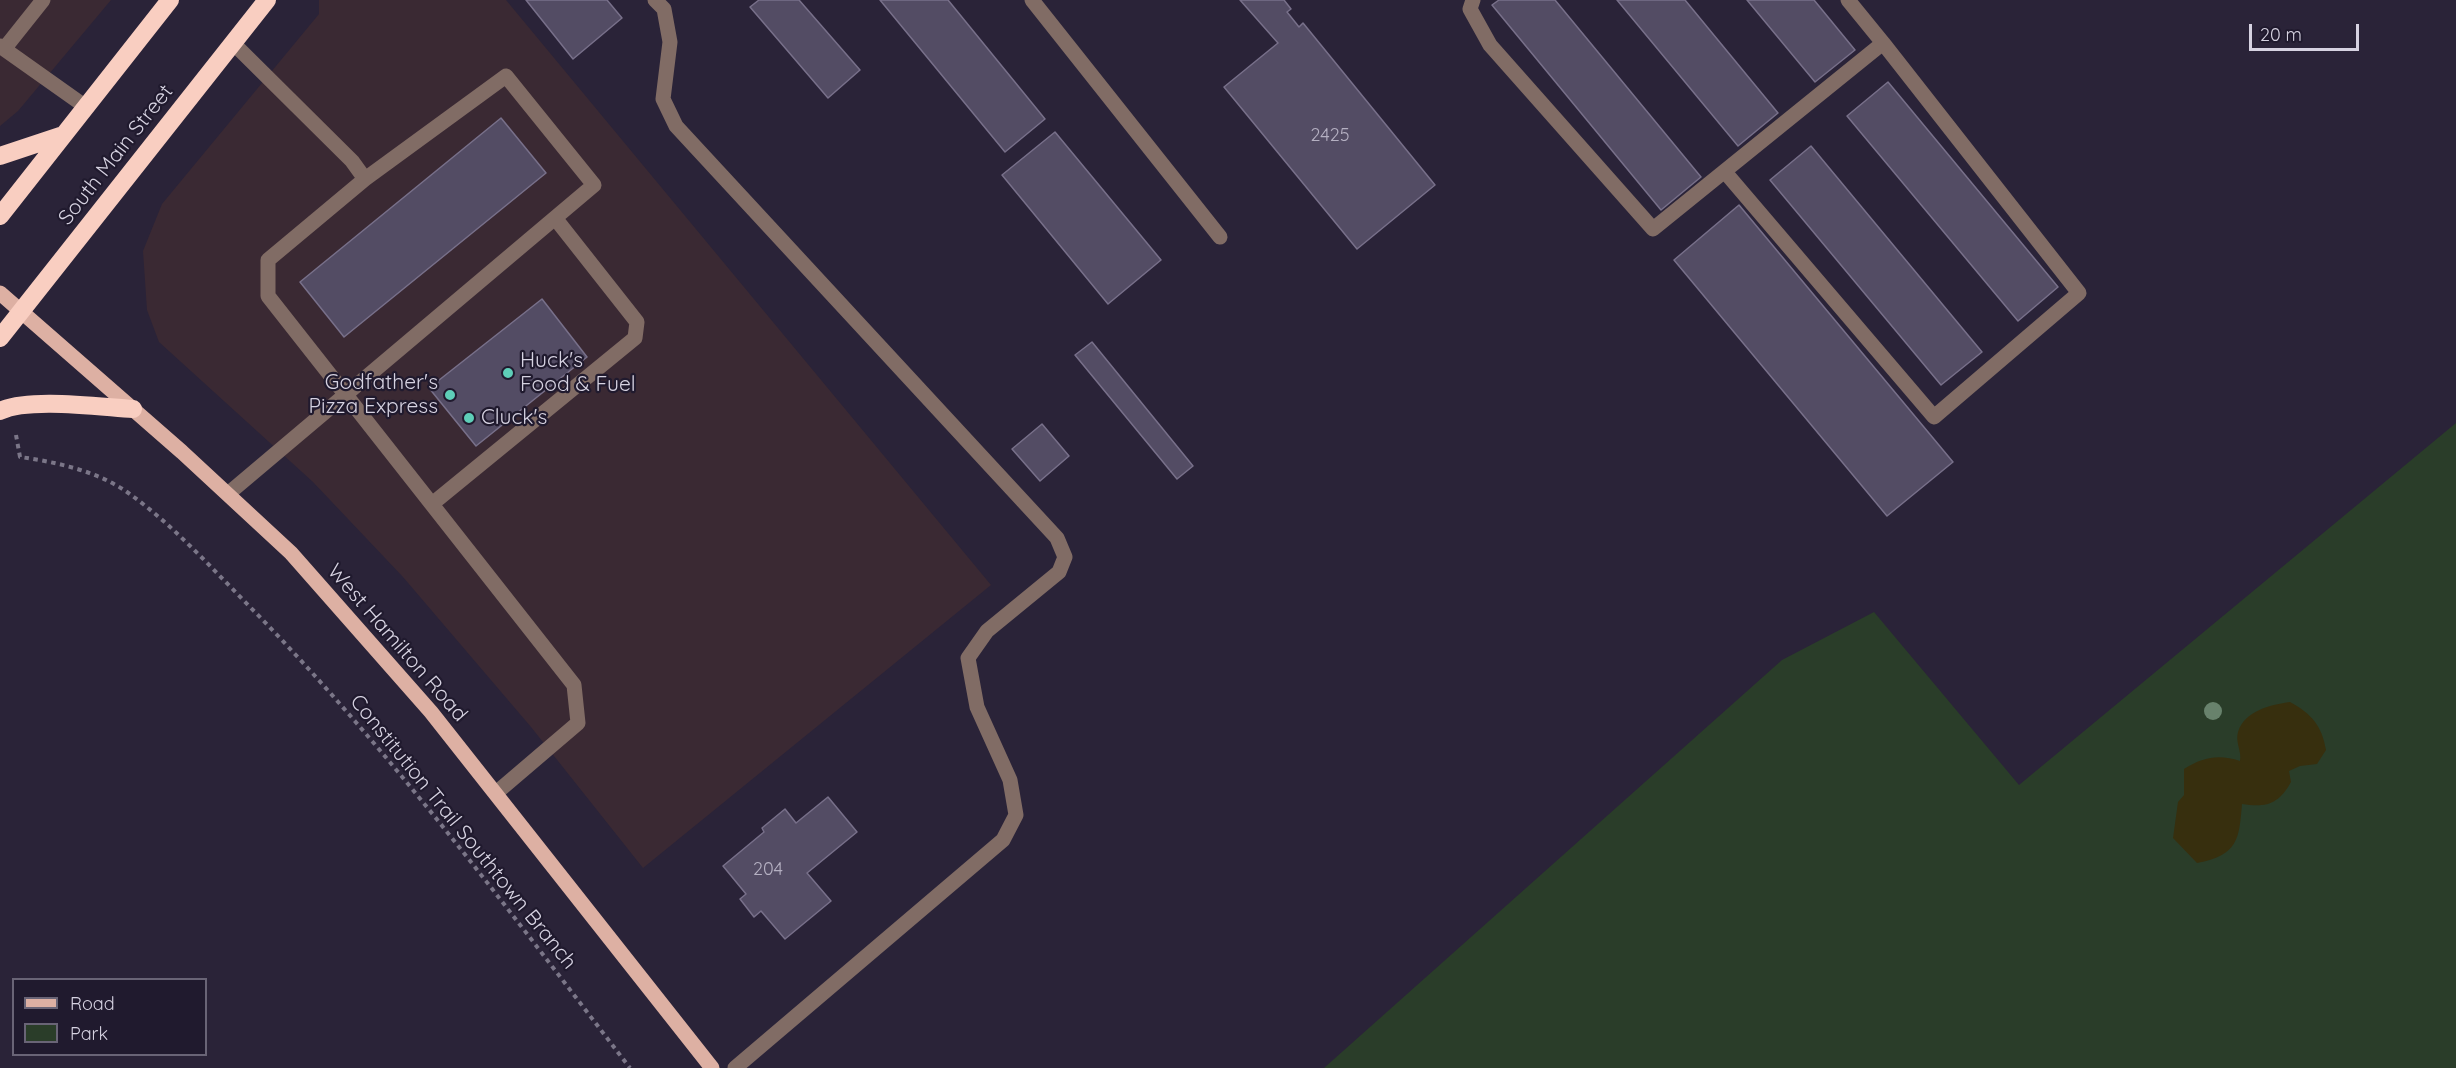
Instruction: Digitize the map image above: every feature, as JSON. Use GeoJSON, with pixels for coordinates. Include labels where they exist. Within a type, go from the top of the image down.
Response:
{"type":"FeatureCollection","features":[{"type":"Feature","properties":{"kind":"highway"},"geometry":{"type":"LineString","coordinates":[[0,216],[170,0]]}},
{"type":"Feature","properties":{"kind":"highway","name":"South Main Street"},"geometry":{"type":"LineString","coordinates":[[0,338],[267,0]]}},
{"type":"Feature","properties":{"kind":"highway"},"geometry":{"type":"LineString","coordinates":[[0,156],[63,135]]}},
{"type":"Feature","properties":{"kind":"highway"},"geometry":{"type":"LineString","coordinates":[[0,411],[11,405],[134,409]]}},
{"type":"Feature","properties":{"kind":"main road","name":"West Hamilton Road"},"geometry":{"type":"LineString","coordinates":[[0,293],[229,493],[291,553],[431,712],[712,1068]]}},
{"type":"Feature","properties":{"kind":"lane"},"geometry":{"type":"LineString","coordinates":[[43,0],[2,48],[86,107]]}},
{"type":"Feature","properties":{"kind":"lane"},"geometry":{"type":"LineString","coordinates":[[655,0],[664,9],[670,42],[663,99],[676,126],[1057,538],[1065,557],[1059,572],[987,631],[968,658],[977,706],[1010,780],[1016,815],[1003,840],[735,1068]]}},
{"type":"Feature","properties":{"kind":"lane"},"geometry":{"type":"LineString","coordinates":[[1032,0],[1220,237]]}},
{"type":"Feature","properties":{"kind":"lane"},"geometry":{"type":"LineString","coordinates":[[1473,0],[1470,9],[1490,45],[1653,229],[1883,43]]}},
{"type":"Feature","properties":{"kind":"lane"},"geometry":{"type":"LineString","coordinates":[[1725,172],[1934,417],[2079,293],[1848,0]]}},
{"type":"Feature","properties":{"kind":"lane"},"geometry":{"type":"LineString","coordinates":[[233,43],[352,161],[365,179]]}},
{"type":"Feature","properties":{"kind":"lane"},"geometry":{"type":"LineString","coordinates":[[229,493],[345,394],[594,185],[506,76],[365,179],[268,260],[268,296],[345,394],[432,504],[574,685],[578,723],[496,793]]}},
{"type":"Feature","properties":{"kind":"lane"},"geometry":{"type":"LineString","coordinates":[[432,504],[635,338],[637,322],[555,218]]}},
{"type":"Feature","properties":{"kind":"path","name":"Constitution Trail Southtown Branch"},"geometry":{"type":"LineString","coordinates":[[16,436],[20,457],[50,461],[79,469],[126,491],[187,543],[314,673],[426,804],[630,1068]]}},
{"type":"Feature","properties":{"kind":"shaded area"},"geometry":{"type":"Polygon","coordinates":[[[0,0],[111,0],[18,111],[0,126],[0,0]]]}},
{"type":"Feature","properties":{"kind":"shaded area"},"geometry":{"type":"Polygon","coordinates":[[[319,0],[506,0],[991,585],[643,868],[531,727],[403,577],[313,482],[159,342],[147,310],[143,251],[162,204],[319,14],[319,0]]]}},
{"type":"Feature","properties":{"kind":"green space"},"geometry":{"type":"Polygon","coordinates":[[[2456,423],[2456,1068],[1324,1068],[1782,660],[1874,612],[2019,785],[2456,423]]]}},
{"type":"Feature","properties":{"kind":"sand"},"geometry":{"type":"Polygon","coordinates":[[[2290,702],[2310,716],[2319,727],[2326,750],[2317,764],[2300,766],[2289,771],[2291,782],[2277,800],[2265,805],[2242,804],[2234,844],[2221,855],[2197,863],[2173,838],[2178,802],[2184,795],[2184,769],[2198,762],[2218,757],[2240,761],[2237,736],[2246,718],[2267,707],[2290,702]]]}},
{"type":"Feature","properties":{"kind":"building"},"geometry":{"type":"Polygon","coordinates":[[[526,0],[607,0],[622,18],[573,59],[526,0]]]}},
{"type":"Feature","properties":{"kind":"building"},"geometry":{"type":"Polygon","coordinates":[[[759,0],[799,0],[860,70],[828,98],[750,7],[759,0]]]}},
{"type":"Feature","properties":{"kind":"building"},"geometry":{"type":"Polygon","coordinates":[[[880,0],[948,0],[1045,119],[1005,152],[880,0]]]}},
{"type":"Feature","properties":{"kind":"building"},"geometry":{"type":"Polygon","coordinates":[[[1240,0],[1284,0],[1291,9],[1287,12],[1299,27],[1303,23],[1435,185],[1357,249],[1224,87],[1278,43],[1240,0]]]}},
{"type":"Feature","properties":{"kind":"building"},"geometry":{"type":"Polygon","coordinates":[[[1499,0],[1555,0],[1701,177],[1661,210],[1492,5],[1499,0]]]}},
{"type":"Feature","properties":{"kind":"building"},"geometry":{"type":"Polygon","coordinates":[[[1617,0],[1685,0],[1778,113],[1738,146],[1617,0]]]}},
{"type":"Feature","properties":{"kind":"building"},"geometry":{"type":"Polygon","coordinates":[[[1747,0],[1814,0],[1855,50],[1815,82],[1747,0]]]}},
{"type":"Feature","properties":{"kind":"building"},"geometry":{"type":"Polygon","coordinates":[[[1888,82],[2058,287],[2018,321],[1847,116],[1888,82]]]}},
{"type":"Feature","properties":{"kind":"building"},"geometry":{"type":"Polygon","coordinates":[[[501,118],[546,173],[344,337],[300,282],[501,118]]]}},
{"type":"Feature","properties":{"kind":"building"},"geometry":{"type":"Polygon","coordinates":[[[1055,132],[1161,260],[1108,304],[1002,175],[1055,132]]]}},
{"type":"Feature","properties":{"kind":"building"},"geometry":{"type":"Polygon","coordinates":[[[1811,146],[1982,352],[1941,385],[1770,180],[1811,146]]]}},
{"type":"Feature","properties":{"kind":"building"},"geometry":{"type":"Polygon","coordinates":[[[1739,205],[1953,462],[1887,516],[1674,260],[1739,205]]]}},
{"type":"Feature","properties":{"kind":"building","name":"Huck's Food & Fuel"},"geometry":{"type":"Polygon","coordinates":[[[542,299],[587,357],[476,446],[429,388],[542,299]]]}},
{"type":"Feature","properties":{"kind":"building"},"geometry":{"type":"Polygon","coordinates":[[[1092,342],[1193,466],[1177,479],[1075,355],[1092,342]]]}},
{"type":"Feature","properties":{"kind":"building"},"geometry":{"type":"Polygon","coordinates":[[[1042,424],[1069,456],[1040,481],[1012,449],[1042,424]]]}},
{"type":"Feature","properties":{"kind":"building"},"geometry":{"type":"Polygon","coordinates":[[[828,797],[857,832],[807,873],[831,901],[785,939],[761,911],[754,917],[740,899],[746,894],[723,866],[764,832],[762,828],[785,809],[796,823],[828,797]]]}},
{"type":"Feature","properties":{"kind":"place","name":"Huck's Food & Fuel"},"geometry":{"type":"Point","coordinates":[508,373]}},
{"type":"Feature","properties":{"kind":"place","name":"Godfather's Pizza Express"},"geometry":{"type":"Point","coordinates":[450,395]}},
{"type":"Feature","properties":{"kind":"place","name":"Cluck's"},"geometry":{"type":"Point","coordinates":[469,418]}}]}
